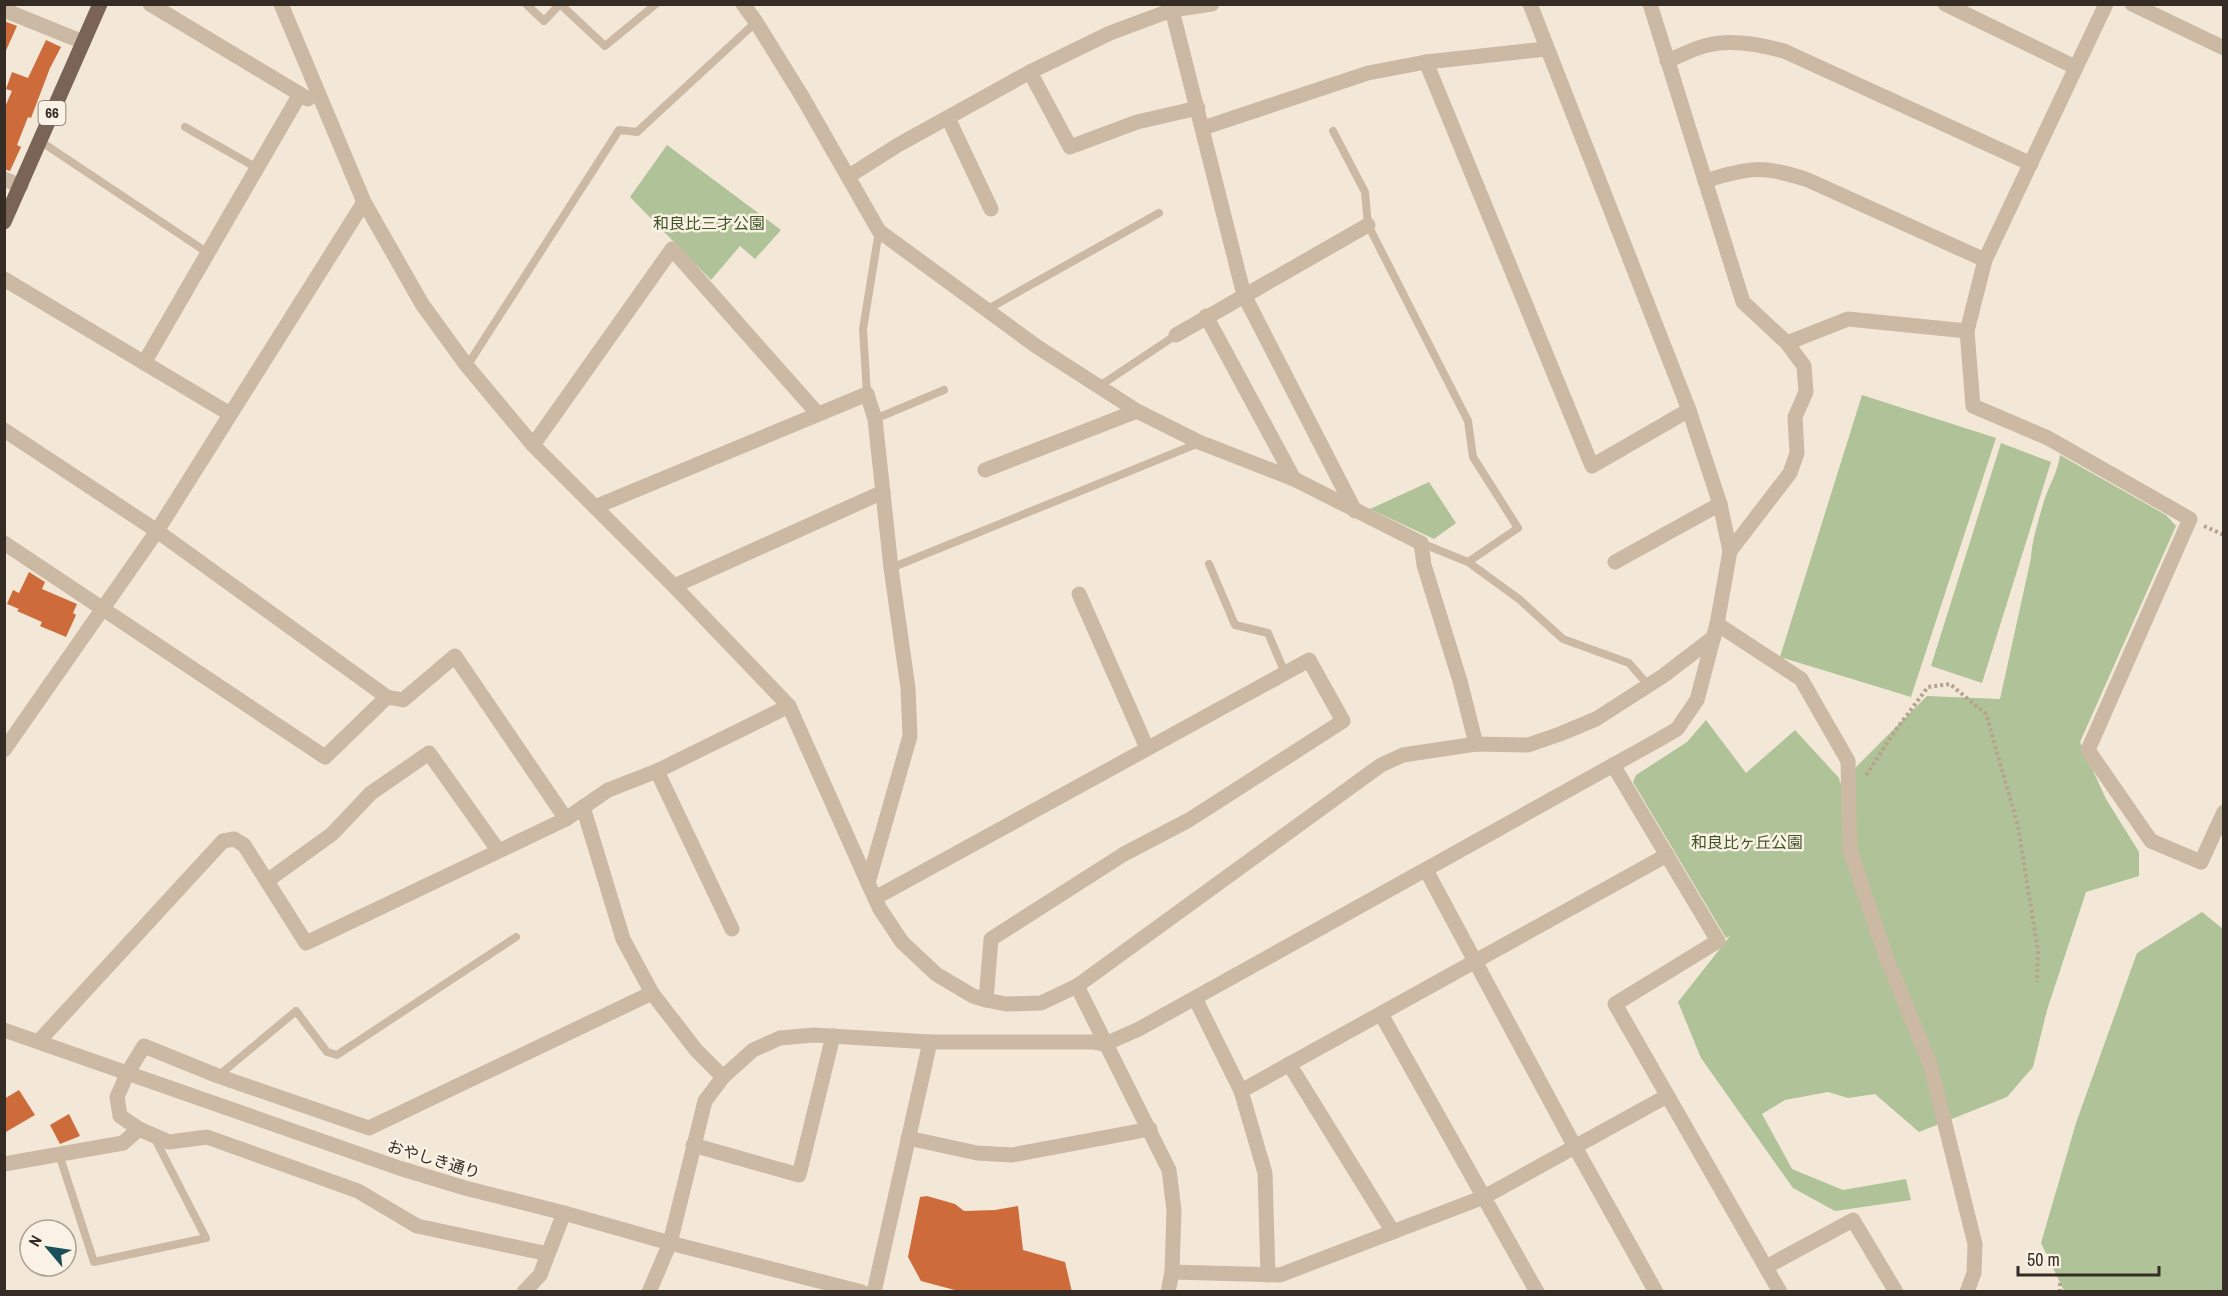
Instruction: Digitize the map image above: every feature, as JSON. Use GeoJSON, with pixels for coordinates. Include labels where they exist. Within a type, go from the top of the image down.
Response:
{"type":"FeatureCollection","features":[{"type":"Feature","properties":{"kind":"main road","name":"66"},"geometry":{"type":"LineString","coordinates":[[4,222],[100,4]]}},
{"type":"Feature","properties":{"kind":"street"},"geometry":{"type":"LineString","coordinates":[[150,4],[326,110]]}},
{"type":"Feature","properties":{"kind":"street"},"geometry":{"type":"LineString","coordinates":[[282,4],[364,202],[422,304],[467,366],[533,444],[789,706],[868,884],[902,942],[936,974],[973,996],[1006,1004],[1041,1003],[1077,986],[1381,765],[1402,755],[1476,744],[1528,745],[1560,734],[1596,719],[1648,685],[1716,630]]}},
{"type":"Feature","properties":{"kind":"street"},"geometry":{"type":"LineString","coordinates":[[743,4],[849,176],[879,231],[1036,346],[1137,411],[1199,442],[1294,479],[1421,543],[1425,565],[1460,681],[1476,744]]}},
{"type":"Feature","properties":{"kind":"street"},"geometry":{"type":"LineString","coordinates":[[849,176],[898,145],[1030,72],[1110,33],[1171,7],[1212,4]]}},
{"type":"Feature","properties":{"kind":"street"},"geometry":{"type":"LineString","coordinates":[[649,1292],[670,1243],[705,1101],[723,1077],[753,1050],[780,1038],[814,1035],[930,1042],[1093,1042],[1105,1044],[1140,1029],[1613,765],[1677,729],[1685,718],[1697,700],[1716,630],[1730,551],[1720,504],[1689,410],[1530,4]]}},
{"type":"Feature","properties":{"kind":"street"},"geometry":{"type":"LineString","coordinates":[[1650,4],[1743,302],[1787,343],[1804,366],[1806,392],[1796,417],[1797,453],[1790,473],[1730,551]]}},
{"type":"Feature","properties":{"kind":"street"},"geometry":{"type":"LineString","coordinates":[[1945,4],[2075,67]]}},
{"type":"Feature","properties":{"kind":"street"},"geometry":{"type":"LineString","coordinates":[[2106,4],[1985,260],[1967,331],[1973,406],[2048,438],[2190,519],[2088,750],[2151,842],[2201,862],[2223,812]]}},
{"type":"Feature","properties":{"kind":"street"},"geometry":{"type":"LineString","coordinates":[[2132,4],[2223,48]]}},
{"type":"Feature","properties":{"kind":"street"},"geometry":{"type":"LineString","coordinates":[[1171,7],[1244,295],[1355,511]]}},
{"type":"Feature","properties":{"kind":"street"},"geometry":{"type":"LineString","coordinates":[[4,10],[83,42]]}},
{"type":"Feature","properties":{"kind":"street"},"geometry":{"type":"LineString","coordinates":[[1667,61],[1708,45],[1760,44],[1784,51],[2031,164]]}},
{"type":"Feature","properties":{"kind":"street"},"geometry":{"type":"LineString","coordinates":[[1203,128],[1368,73],[1426,62],[1546,49]]}},
{"type":"Feature","properties":{"kind":"street"},"geometry":{"type":"LineString","coordinates":[[1426,62],[1592,466],[1689,410]]}},
{"type":"Feature","properties":{"kind":"street"},"geometry":{"type":"LineString","coordinates":[[1030,72],[1070,147],[1137,122],[1198,108]]}},
{"type":"Feature","properties":{"kind":"street"},"geometry":{"type":"LineString","coordinates":[[144,363],[300,94]]}},
{"type":"Feature","properties":{"kind":"street"},"geometry":{"type":"LineString","coordinates":[[948,118],[991,209]]}},
{"type":"Feature","properties":{"kind":"street"},"geometry":{"type":"LineString","coordinates":[[1705,181],[1735,171],[1758,168],[1781,171],[1808,180],[1985,260]]}},
{"type":"Feature","properties":{"kind":"street"},"geometry":{"type":"LineString","coordinates":[[4,180],[21,186]]}},
{"type":"Feature","properties":{"kind":"street"},"geometry":{"type":"LineString","coordinates":[[4,750],[157,531],[364,202]]}},
{"type":"Feature","properties":{"kind":"street"},"geometry":{"type":"LineString","coordinates":[[1176,335],[1368,225]]}},
{"type":"Feature","properties":{"kind":"street"},"geometry":{"type":"LineString","coordinates":[[533,444],[672,249],[818,414]]}},
{"type":"Feature","properties":{"kind":"street"},"geometry":{"type":"LineString","coordinates":[[4,279],[230,414]]}},
{"type":"Feature","properties":{"kind":"street"},"geometry":{"type":"LineString","coordinates":[[1206,316],[1294,479]]}},
{"type":"Feature","properties":{"kind":"street"},"geometry":{"type":"LineString","coordinates":[[1787,343],[1848,319],[1967,331]]}},
{"type":"Feature","properties":{"kind":"street"},"geometry":{"type":"LineString","coordinates":[[595,507],[867,394],[875,419],[891,568],[908,688],[910,736],[868,884]]}},
{"type":"Feature","properties":{"kind":"street"},"geometry":{"type":"LineString","coordinates":[[985,470],[1137,411]]}},
{"type":"Feature","properties":{"kind":"street"},"geometry":{"type":"LineString","coordinates":[[4,430],[157,531],[387,698],[403,700],[455,656],[566,819]]}},
{"type":"Feature","properties":{"kind":"street"},"geometry":{"type":"LineString","coordinates":[[674,586],[883,492]]}},
{"type":"Feature","properties":{"kind":"street"},"geometry":{"type":"LineString","coordinates":[[1615,562],[1720,504]]}},
{"type":"Feature","properties":{"kind":"street"},"geometry":{"type":"LineString","coordinates":[[4,543],[325,757],[387,698]]}},
{"type":"Feature","properties":{"kind":"street"},"geometry":{"type":"LineString","coordinates":[[1079,594],[1147,748]]}},
{"type":"Feature","properties":{"kind":"street"},"geometry":{"type":"LineString","coordinates":[[1716,630],[1801,679],[1848,761],[1850,850],[1885,954],[1930,1064],[1975,1244],[1974,1273],[1967,1292]]}},
{"type":"Feature","properties":{"kind":"street"},"geometry":{"type":"LineString","coordinates":[[875,898],[1309,660],[1343,721],[1189,820],[1124,854],[991,939],[986,1000]]}},
{"type":"Feature","properties":{"kind":"street"},"geometry":{"type":"LineString","coordinates":[[39,1041],[223,841],[234,839],[244,845],[306,944],[566,819],[608,790],[657,771],[789,706]]}},
{"type":"Feature","properties":{"kind":"street"},"geometry":{"type":"LineString","coordinates":[[267,881],[332,834],[371,793],[429,753],[498,850]]}},
{"type":"Feature","properties":{"kind":"street"},"geometry":{"type":"LineString","coordinates":[[1613,765],[1718,941],[1615,1004],[1780,1292]]}},
{"type":"Feature","properties":{"kind":"street"},"geometry":{"type":"LineString","coordinates":[[657,771],[732,930]]}},
{"type":"Feature","properties":{"kind":"street"},"geometry":{"type":"LineString","coordinates":[[583,807],[623,939],[652,993],[696,1050],[723,1077]]}},
{"type":"Feature","properties":{"kind":"street"},"geometry":{"type":"LineString","coordinates":[[1241,1091],[1666,855]]}},
{"type":"Feature","properties":{"kind":"street"},"geometry":{"type":"LineString","coordinates":[[1426,870],[1656,1292]]}},
{"type":"Feature","properties":{"kind":"street"},"geometry":{"type":"LineString","coordinates":[[1077,986],[1169,1170],[1174,1210],[1172,1272],[1168,1292]]}},
{"type":"Feature","properties":{"kind":"street"},"geometry":{"type":"LineString","coordinates":[[548,1254],[417,1226],[358,1191],[207,1137],[169,1142],[139,1129],[120,1116],[117,1097],[128,1072],[144,1046],[218,1076],[369,1128],[652,993]]}},
{"type":"Feature","properties":{"kind":"street"},"geometry":{"type":"LineString","coordinates":[[1195,998],[1241,1091],[1265,1173],[1268,1275]]}},
{"type":"Feature","properties":{"kind":"street"},"geometry":{"type":"LineString","coordinates":[[1381,1014],[1537,1292]]}},
{"type":"Feature","properties":{"kind":"street","name":"おやしき通り"},"geometry":{"type":"LineString","coordinates":[[4,1030],[399,1168],[670,1243],[862,1292]]}},
{"type":"Feature","properties":{"kind":"street"},"geometry":{"type":"LineString","coordinates":[[693,1145],[799,1175],[833,1036]]}},
{"type":"Feature","properties":{"kind":"street"},"geometry":{"type":"LineString","coordinates":[[874,1292],[930,1042]]}},
{"type":"Feature","properties":{"kind":"street"},"geometry":{"type":"LineString","coordinates":[[1289,1064],[1393,1232]]}},
{"type":"Feature","properties":{"kind":"street"},"geometry":{"type":"LineString","coordinates":[[1172,1272],[1280,1275],[1484,1197],[1668,1096]]}},
{"type":"Feature","properties":{"kind":"street"},"geometry":{"type":"LineString","coordinates":[[4,1164],[123,1143],[139,1129]]}},
{"type":"Feature","properties":{"kind":"street"},"geometry":{"type":"LineString","coordinates":[[908,1138],[977,1153],[1012,1155],[1150,1129]]}},
{"type":"Feature","properties":{"kind":"street"},"geometry":{"type":"LineString","coordinates":[[524,1292],[540,1275],[564,1213]]}},
{"type":"Feature","properties":{"kind":"street"},"geometry":{"type":"LineString","coordinates":[[1766,1267],[1853,1220],[1896,1292]]}},
{"type":"Feature","properties":{"kind":"lane"},"geometry":{"type":"LineString","coordinates":[[526,4],[544,21],[560,4],[605,46],[656,4]]}},
{"type":"Feature","properties":{"kind":"lane"},"geometry":{"type":"LineString","coordinates":[[467,366],[619,130],[637,132],[756,22]]}},
{"type":"Feature","properties":{"kind":"lane"},"geometry":{"type":"LineString","coordinates":[[185,126],[257,168]]}},
{"type":"Feature","properties":{"kind":"lane"},"geometry":{"type":"LineString","coordinates":[[1333,131],[1365,192],[1368,225],[1468,421],[1473,457],[1518,528],[1468,562]]}},
{"type":"Feature","properties":{"kind":"lane"},"geometry":{"type":"LineString","coordinates":[[40,141],[208,253]]}},
{"type":"Feature","properties":{"kind":"lane"},"geometry":{"type":"LineString","coordinates":[[986,310],[1160,213]]}},
{"type":"Feature","properties":{"kind":"lane"},"geometry":{"type":"LineString","coordinates":[[867,394],[863,329],[879,231]]}},
{"type":"Feature","properties":{"kind":"lane"},"geometry":{"type":"LineString","coordinates":[[1098,387],[1176,335]]}},
{"type":"Feature","properties":{"kind":"lane"},"geometry":{"type":"LineString","coordinates":[[875,419],[944,390]]}},
{"type":"Feature","properties":{"kind":"lane"},"geometry":{"type":"LineString","coordinates":[[891,568],[1199,442]]}},
{"type":"Feature","properties":{"kind":"lane"},"geometry":{"type":"LineString","coordinates":[[1421,543],[1468,562],[1519,599],[1563,639],[1629,663],[1648,685]]}},
{"type":"Feature","properties":{"kind":"lane"},"geometry":{"type":"LineString","coordinates":[[1209,564],[1235,625],[1268,633],[1285,673]]}},
{"type":"Feature","properties":{"kind":"lane"},"geometry":{"type":"LineString","coordinates":[[218,1076],[296,1011],[327,1052],[337,1055],[516,937]]}},
{"type":"Feature","properties":{"kind":"lane"},"geometry":{"type":"LineString","coordinates":[[59,1154],[94,1262],[206,1238],[154,1136]]}},
{"type":"Feature","properties":{"kind":"path"},"geometry":{"type":"LineString","coordinates":[[1849,801],[1895,731],[1928,687],[1950,684],[1986,714],[2018,826],[2038,951],[2037,982]]}},
{"type":"Feature","properties":{"kind":"path"},"geometry":{"type":"LineString","coordinates":[[2060,1283],[2060,1292]]}},
{"type":"Feature","properties":{"kind":"green space","name":"和良比三才公園"},"geometry":{"type":"Polygon","coordinates":[[[667,145],[781,230],[755,259],[740,246],[711,280],[630,197],[667,145]]]}},
{"type":"Feature","properties":{"kind":"green space"},"geometry":{"type":"Polygon","coordinates":[[[1862,395],[1996,438],[1911,697],[1780,657],[1862,395]]]}},
{"type":"Feature","properties":{"kind":"green space"},"geometry":{"type":"Polygon","coordinates":[[[2001,443],[2051,462],[1982,683],[1931,666],[2001,443]]]}},
{"type":"Feature","properties":{"kind":"green space","name":"和良比ヶ丘公園"},"geometry":{"type":"Polygon","coordinates":[[[2060,455],[2166,515],[2176,526],[2080,742],[2106,799],[2139,852],[2139,876],[2086,892],[2047,1010],[2033,1067],[2007,1097],[1919,1132],[1875,1094],[1848,1098],[1828,1092],[1785,1100],[1762,1114],[1792,1169],[1843,1190],[1906,1179],[1911,1200],[1835,1211],[1793,1188],[1701,1058],[1678,1002],[1730,936],[1726,938],[1633,782],[1636,775],[1687,742],[1706,720],[1746,773],[1795,730],[1839,778],[1840,783],[1927,696],[2000,699],[2036,529],[2060,455]]]}},
{"type":"Feature","properties":{"kind":"green space"},"geometry":{"type":"Polygon","coordinates":[[[1429,482],[1456,523],[1434,539],[1370,509],[1429,482]]]}},
{"type":"Feature","properties":{"kind":"green space"},"geometry":{"type":"Polygon","coordinates":[[[2202,912],[2223,929],[2223,1291],[2064,1291],[2041,1243],[2076,1123],[2137,953],[2202,912]]]}},
{"type":"Feature","properties":{"kind":"building"},"geometry":{"type":"Polygon","coordinates":[[[4,21],[17,26],[4,55],[4,21]]]}},
{"type":"Feature","properties":{"kind":"building"},"geometry":{"type":"Polygon","coordinates":[[[46,40],[61,47],[50,68],[31,118],[28,117],[17,145],[21,147],[10,171],[4,169],[4,109],[12,91],[6,89],[12,72],[28,78],[46,40]]]}},
{"type":"Feature","properties":{"kind":"building"},"geometry":{"type":"Polygon","coordinates":[[[29,572],[45,582],[42,589],[77,604],[73,613],[76,615],[66,637],[40,626],[42,622],[7,604],[13,590],[19,593],[29,572]]]}},
{"type":"Feature","properties":{"kind":"building"},"geometry":{"type":"Polygon","coordinates":[[[19,1090],[35,1115],[4,1133],[4,1099],[19,1090]]]}},
{"type":"Feature","properties":{"kind":"building"},"geometry":{"type":"Polygon","coordinates":[[[69,1114],[80,1136],[60,1144],[50,1125],[69,1114]]]}},
{"type":"Feature","properties":{"kind":"building"},"geometry":{"type":"Polygon","coordinates":[[[927,1196],[955,1204],[964,1211],[995,1210],[1018,1206],[1023,1250],[1065,1262],[1072,1292],[962,1292],[921,1281],[908,1257],[920,1197],[927,1196]]]}}]}
